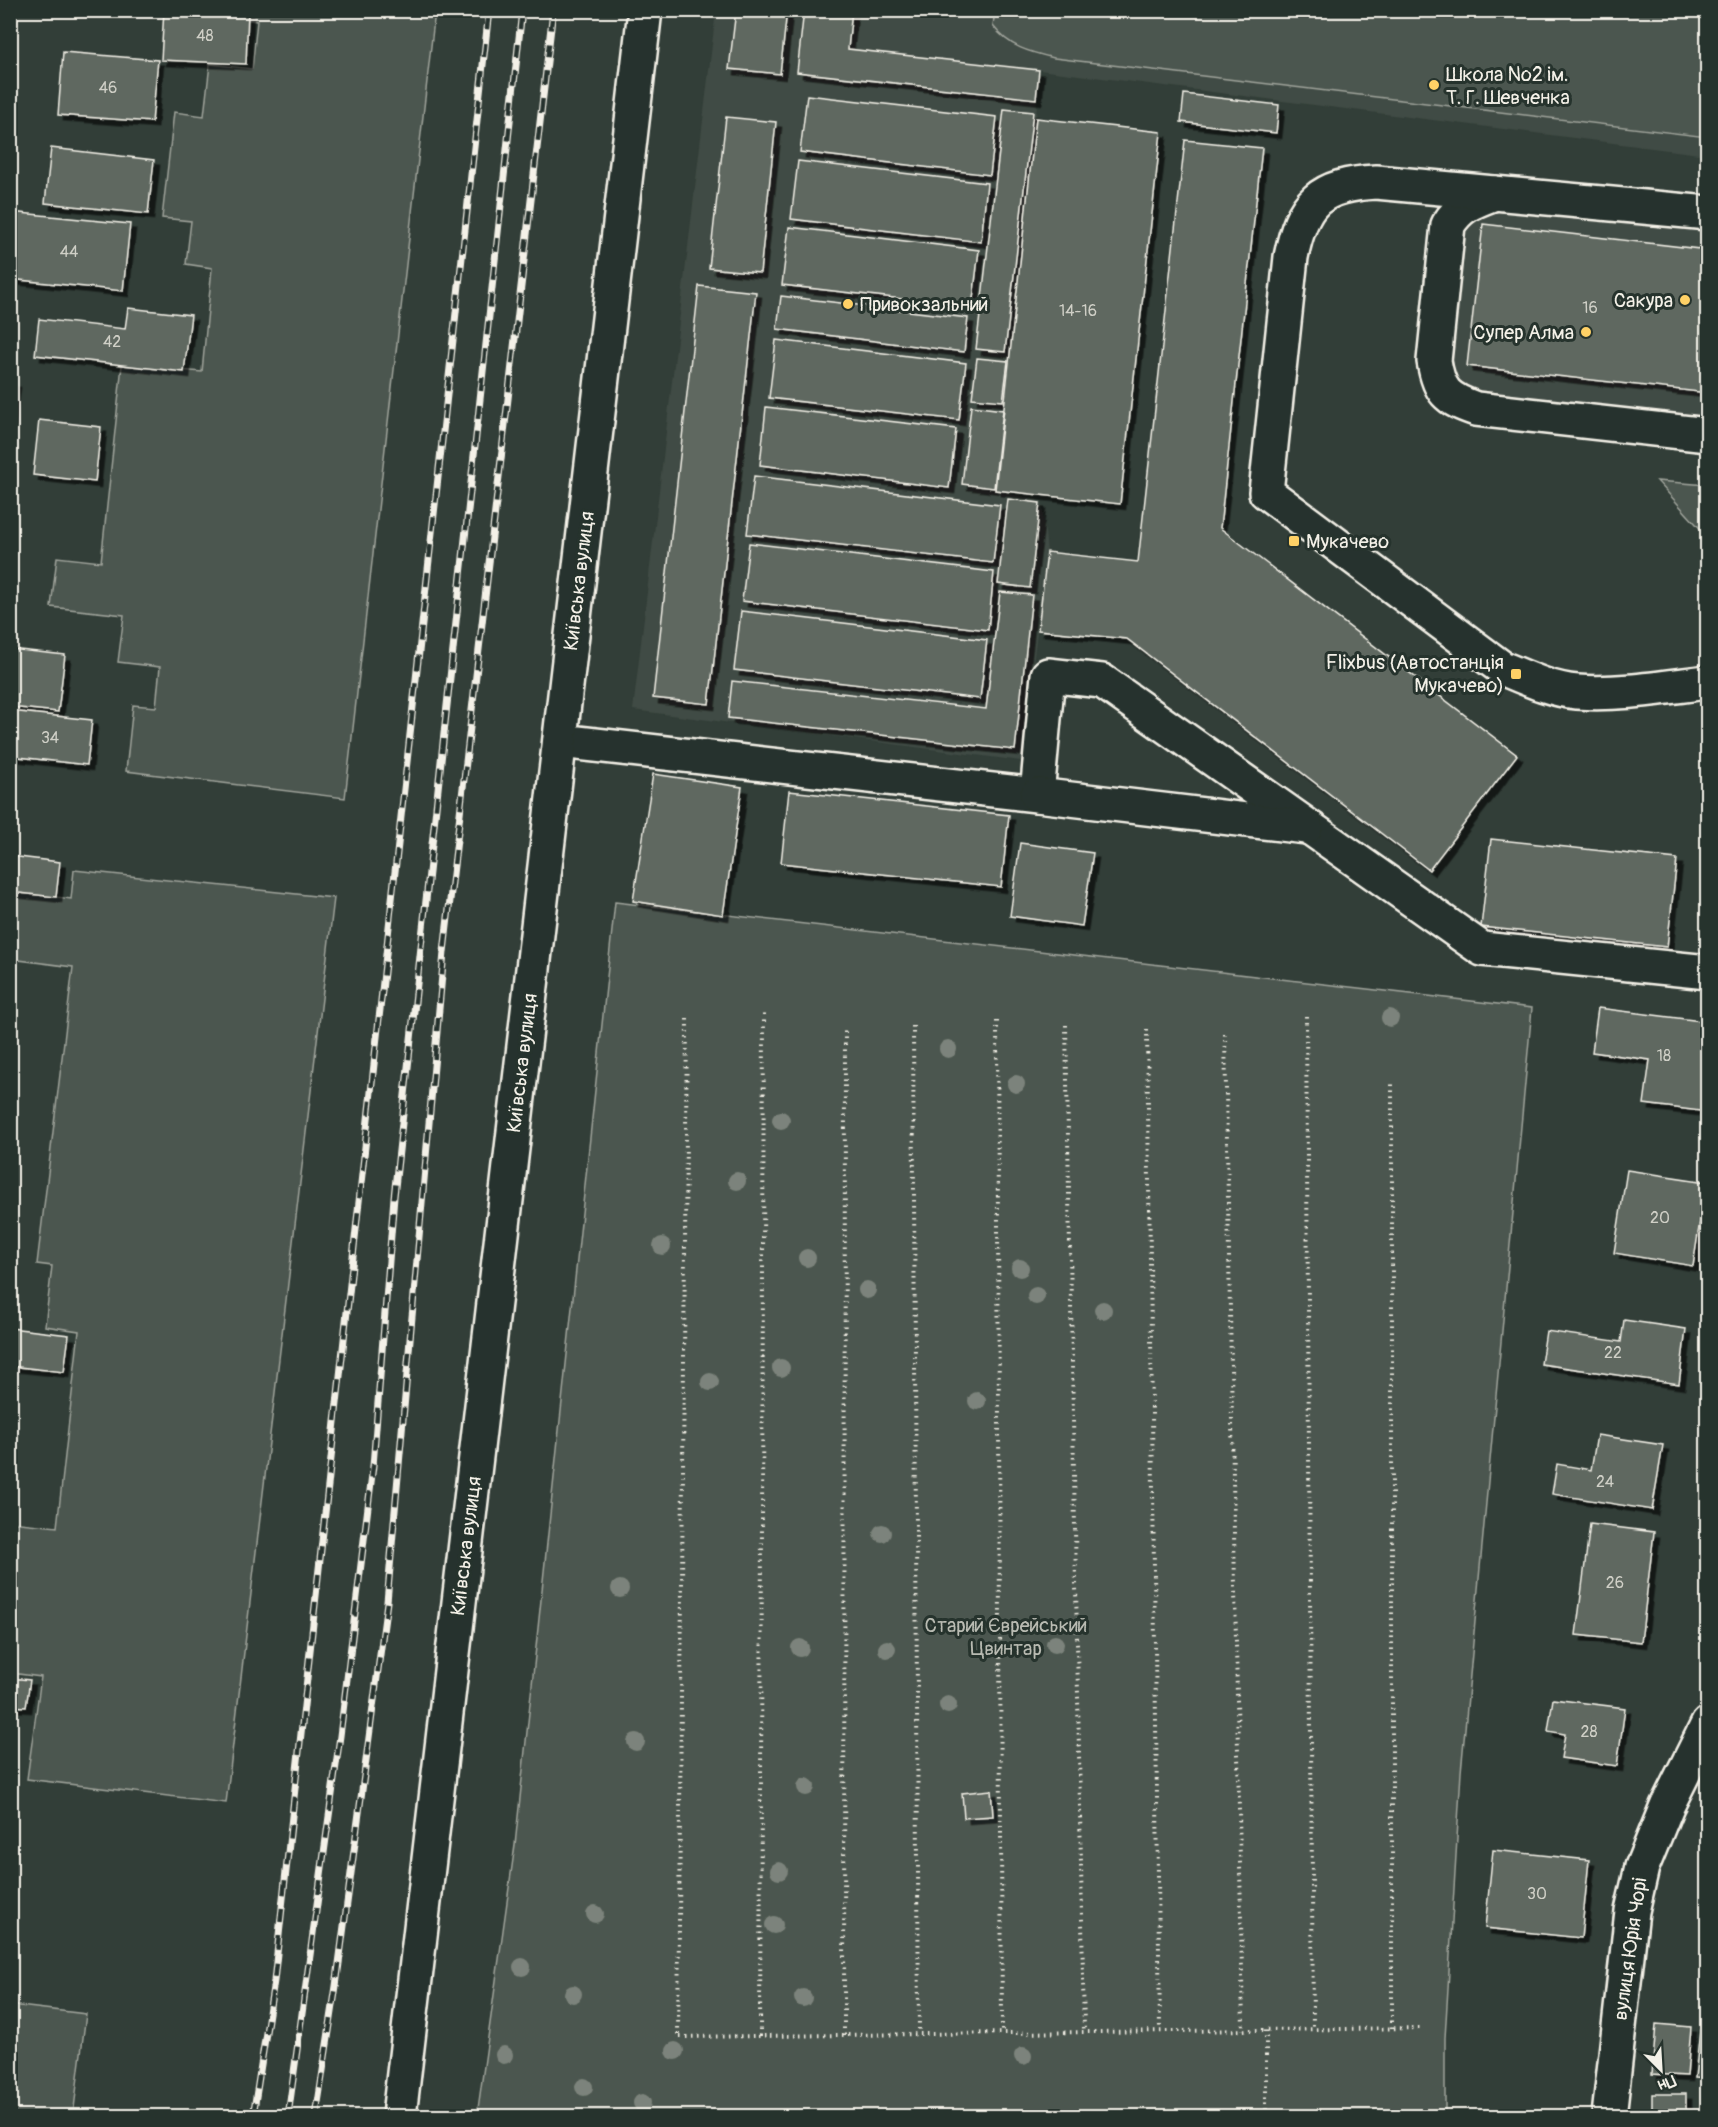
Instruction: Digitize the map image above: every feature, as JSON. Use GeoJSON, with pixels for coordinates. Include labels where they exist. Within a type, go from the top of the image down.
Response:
{"type":"FeatureCollection","features":[{"type":"Feature","properties":{"kind":"street","name":"Київська вулиця"},"geometry":{"type":"LineString","coordinates":[[399,2116],[645,10]]}},
{"type":"Feature","properties":{"kind":"street"},"geometry":{"type":"LineString","coordinates":[[1707,213],[1376,182],[1351,183],[1325,194],[1307,208],[1296,232],[1291,257],[1266,492],[1502,668],[1537,683],[1576,692],[1636,690],[1707,682]]}},
{"type":"Feature","properties":{"kind":"street"},"geometry":{"type":"LineString","coordinates":[[1497,193],[1466,204],[1456,211],[1448,225],[1434,361],[1437,380],[1445,393],[1457,402],[1476,409],[1707,435]]}},
{"type":"Feature","properties":{"kind":"street"},"geometry":{"type":"LineString","coordinates":[[1036,795],[1048,675],[1102,681],[1482,949],[1707,972]]}},
{"type":"Feature","properties":{"kind":"street"},"geometry":{"type":"LineString","coordinates":[[560,741],[1310,827]]}},
{"type":"Feature","properties":{"kind":"street","name":"вулиця Юрія Чорі"},"geometry":{"type":"LineString","coordinates":[[1609,2116],[1632,1911],[1642,1867],[1667,1806],[1707,1724]]}},
{"type":"Feature","properties":{"kind":"path"},"geometry":{"type":"LineString","coordinates":[[760,2036],[764,1011]]}},
{"type":"Feature","properties":{"kind":"path"},"geometry":{"type":"LineString","coordinates":[[1306,1016],[1313,2029]]}},
{"type":"Feature","properties":{"kind":"path"},"geometry":{"type":"LineString","coordinates":[[687,1019],[678,2037],[1423,2028]]}},
{"type":"Feature","properties":{"kind":"path"},"geometry":{"type":"LineString","coordinates":[[997,1021],[1002,2033]]}},
{"type":"Feature","properties":{"kind":"path"},"geometry":{"type":"LineString","coordinates":[[1066,1025],[1084,2032]]}},
{"type":"Feature","properties":{"kind":"path"},"geometry":{"type":"LineString","coordinates":[[913,1026],[919,2034]]}},
{"type":"Feature","properties":{"kind":"path"},"geometry":{"type":"LineString","coordinates":[[844,2035],[845,1027]]}},
{"type":"Feature","properties":{"kind":"path"},"geometry":{"type":"LineString","coordinates":[[1148,1029],[1160,2030]]}},
{"type":"Feature","properties":{"kind":"path"},"geometry":{"type":"LineString","coordinates":[[1226,1034],[1243,2030]]}},
{"type":"Feature","properties":{"kind":"path"},"geometry":{"type":"LineString","coordinates":[[1392,1082],[1392,2028]]}},
{"type":"Feature","properties":{"kind":"path"},"geometry":{"type":"LineString","coordinates":[[1266,2029],[1266,2116]]}},
{"type":"Feature","properties":{"kind":"shaded area","name":"Привокзальний"},"geometry":{"type":"Polygon","coordinates":[[[716,11],[1707,11],[1707,155],[1039,70],[1036,118],[995,490],[1042,501],[1047,552],[1021,761],[633,710],[716,11]]]}},
{"type":"Feature","properties":{"kind":"shaded area"},"geometry":{"type":"Polygon","coordinates":[[[1466,204],[1707,213],[1707,435],[1476,409],[1434,361],[1466,204]]]}},
{"type":"Feature","properties":{"kind":"green space","name":"Школа №2 ім. Т. Г. Шевченка"},"geometry":{"type":"Polygon","coordinates":[[[995,10],[1707,11],[1707,137],[1054,58],[1028,51],[1006,39],[993,26],[995,10]]]}},
{"type":"Feature","properties":{"kind":"green space"},"geometry":{"type":"Polygon","coordinates":[[[178,11],[435,11],[345,798],[126,771],[133,705],[156,707],[160,667],[118,662],[124,615],[51,607],[57,557],[101,562],[122,365],[202,372],[212,268],[186,264],[191,221],[162,218],[174,112],[204,116],[210,64],[252,69],[257,21],[178,11]]]}},
{"type":"Feature","properties":{"kind":"green space"},"geometry":{"type":"Polygon","coordinates":[[[1657,481],[1707,485],[1707,536],[1657,481]]]}},
{"type":"Feature","properties":{"kind":"green space"},"geometry":{"type":"Polygon","coordinates":[[[74,870],[334,898],[226,1803],[27,1779],[41,1677],[11,1673],[11,1522],[57,1527],[79,1331],[45,1326],[52,1266],[37,1264],[73,967],[11,959],[11,891],[71,899],[74,870]]]}},
{"type":"Feature","properties":{"kind":"green space","name":"Старий Єврейський Цвинтар"},"geometry":{"type":"Polygon","coordinates":[[[615,902],[1532,1008],[1461,1772],[1445,2038],[1445,2116],[477,2116],[515,1845],[615,902]]]}},
{"type":"Feature","properties":{"kind":"green space"},"geometry":{"type":"Polygon","coordinates":[[[11,2005],[86,2014],[73,2116],[11,2116],[11,2005]]]}},
{"type":"Feature","properties":{"kind":"building"},"geometry":{"type":"Polygon","coordinates":[[[164,10],[248,12],[246,64],[161,60],[164,10]]]}},
{"type":"Feature","properties":{"kind":"building"},"geometry":{"type":"Polygon","coordinates":[[[736,10],[787,10],[780,74],[729,69],[736,10]]]}},
{"type":"Feature","properties":{"kind":"building"},"geometry":{"type":"Polygon","coordinates":[[[804,10],[852,10],[848,49],[1039,70],[1036,99],[797,72],[804,10]]]}},
{"type":"Feature","properties":{"kind":"building"},"geometry":{"type":"Polygon","coordinates":[[[63,52],[158,60],[152,122],[58,115],[63,52]]]}},
{"type":"Feature","properties":{"kind":"building"},"geometry":{"type":"Polygon","coordinates":[[[1184,94],[1279,105],[1276,133],[1181,122],[1184,94]]]}},
{"type":"Feature","properties":{"kind":"building"},"geometry":{"type":"Polygon","coordinates":[[[807,95],[997,117],[990,175],[800,152],[807,95]]]}},
{"type":"Feature","properties":{"kind":"building"},"geometry":{"type":"Polygon","coordinates":[[[1004,109],[1033,112],[1005,352],[976,349],[1004,109]]]}},
{"type":"Feature","properties":{"kind":"building"},"geometry":{"type":"Polygon","coordinates":[[[726,117],[776,122],[760,273],[709,268],[726,117]]]}},
{"type":"Feature","properties":{"kind":"building"},"geometry":{"type":"Polygon","coordinates":[[[1036,118],[1161,132],[1120,504],[995,490],[1036,118]]]}},
{"type":"Feature","properties":{"kind":"building"},"geometry":{"type":"Polygon","coordinates":[[[1185,140],[1262,148],[1220,528],[1517,755],[1429,870],[1127,639],[1038,630],[1047,552],[1138,562],[1185,140]]]}},
{"type":"Feature","properties":{"kind":"building"},"geometry":{"type":"Polygon","coordinates":[[[51,148],[154,160],[148,214],[45,203],[51,148]]]}},
{"type":"Feature","properties":{"kind":"building"},"geometry":{"type":"Polygon","coordinates":[[[798,161],[987,183],[981,242],[791,219],[798,161]]]}},
{"type":"Feature","properties":{"kind":"building"},"geometry":{"type":"Polygon","coordinates":[[[10,212],[130,224],[123,291],[10,279],[10,212]]]}},
{"type":"Feature","properties":{"kind":"building"},"geometry":{"type":"Polygon","coordinates":[[[1483,224],[1708,250],[1708,393],[1467,366],[1483,224]]]}},
{"type":"Feature","properties":{"kind":"building"},"geometry":{"type":"Polygon","coordinates":[[[789,227],[979,250],[972,307],[782,285],[789,227]]]}},
{"type":"Feature","properties":{"kind":"building"},"geometry":{"type":"Polygon","coordinates":[[[699,286],[756,292],[709,704],[653,698],[699,286]]]}},
{"type":"Feature","properties":{"kind":"building"},"geometry":{"type":"Polygon","coordinates":[[[781,296],[968,318],[964,352],[777,329],[781,296]]]}},
{"type":"Feature","properties":{"kind":"building"},"geometry":{"type":"Polygon","coordinates":[[[128,308],[191,315],[184,372],[35,355],[39,319],[125,329],[128,308]]]}},
{"type":"Feature","properties":{"kind":"building"},"geometry":{"type":"Polygon","coordinates":[[[776,340],[966,363],[959,420],[769,398],[776,340]]]}},
{"type":"Feature","properties":{"kind":"building"},"geometry":{"type":"Polygon","coordinates":[[[977,358],[1008,361],[1003,401],[972,398],[977,358]]]}},
{"type":"Feature","properties":{"kind":"building"},"geometry":{"type":"Polygon","coordinates":[[[10,381],[15,382],[10,421],[10,381]]]}},
{"type":"Feature","properties":{"kind":"building"},"geometry":{"type":"Polygon","coordinates":[[[971,406],[1003,410],[994,488],[962,484],[971,406]]]}},
{"type":"Feature","properties":{"kind":"building"},"geometry":{"type":"Polygon","coordinates":[[[766,407],[956,429],[949,488],[760,465],[766,407]]]}},
{"type":"Feature","properties":{"kind":"building"},"geometry":{"type":"Polygon","coordinates":[[[39,420],[101,427],[95,482],[33,475],[39,420]]]}},
{"type":"Feature","properties":{"kind":"building"},"geometry":{"type":"Polygon","coordinates":[[[754,476],[1000,505],[993,563],[747,534],[754,476]]]}},
{"type":"Feature","properties":{"kind":"building"},"geometry":{"type":"Polygon","coordinates":[[[1008,499],[1040,503],[1030,588],[998,584],[1008,499]]]}},
{"type":"Feature","properties":{"kind":"building"},"geometry":{"type":"Polygon","coordinates":[[[749,543],[994,572],[988,630],[742,601],[749,543]]]}},
{"type":"Feature","properties":{"kind":"building"},"geometry":{"type":"Polygon","coordinates":[[[1000,592],[1032,595],[1015,750],[728,718],[732,681],[986,709],[1000,592]]]}},
{"type":"Feature","properties":{"kind":"building"},"geometry":{"type":"Polygon","coordinates":[[[741,611],[987,640],[980,699],[734,670],[741,611]]]}},
{"type":"Feature","properties":{"kind":"building"},"geometry":{"type":"Polygon","coordinates":[[[10,649],[65,655],[58,712],[10,707],[10,649]]]}},
{"type":"Feature","properties":{"kind":"building"},"geometry":{"type":"Polygon","coordinates":[[[10,711],[92,720],[87,765],[10,756],[10,711]]]}},
{"type":"Feature","properties":{"kind":"building"},"geometry":{"type":"Polygon","coordinates":[[[653,774],[742,787],[723,915],[633,901],[653,774]]]}},
{"type":"Feature","properties":{"kind":"building"},"geometry":{"type":"Polygon","coordinates":[[[789,791],[1009,815],[1001,887],[781,863],[789,791]]]}},
{"type":"Feature","properties":{"kind":"building"},"geometry":{"type":"Polygon","coordinates":[[[1491,839],[1677,859],[1667,947],[1481,927],[1491,839]]]}},
{"type":"Feature","properties":{"kind":"building"},"geometry":{"type":"Polygon","coordinates":[[[1020,843],[1093,853],[1082,926],[1010,916],[1020,843]]]}},
{"type":"Feature","properties":{"kind":"building"},"geometry":{"type":"Polygon","coordinates":[[[10,856],[60,862],[56,897],[10,892],[10,856]]]}},
{"type":"Feature","properties":{"kind":"building"},"geometry":{"type":"Polygon","coordinates":[[[1598,1008],[1701,1021],[1708,1027],[1708,1112],[1644,1104],[1650,1060],[1592,1052],[1598,1008]]]}},
{"type":"Feature","properties":{"kind":"building"},"geometry":{"type":"Polygon","coordinates":[[[1627,1170],[1706,1182],[1693,1266],[1614,1253],[1627,1170]]]}},
{"type":"Feature","properties":{"kind":"building"},"geometry":{"type":"Polygon","coordinates":[[[1624,1320],[1686,1329],[1679,1384],[1541,1364],[1546,1331],[1621,1342],[1624,1320]]]}},
{"type":"Feature","properties":{"kind":"building"},"geometry":{"type":"Polygon","coordinates":[[[10,1328],[69,1335],[64,1372],[10,1366],[10,1328]]]}},
{"type":"Feature","properties":{"kind":"building"},"geometry":{"type":"Polygon","coordinates":[[[1597,1435],[1663,1445],[1652,1510],[1552,1494],[1557,1464],[1591,1470],[1597,1435]]]}},
{"type":"Feature","properties":{"kind":"building"},"geometry":{"type":"Polygon","coordinates":[[[1590,1524],[1654,1532],[1641,1642],[1576,1635],[1590,1524]]]}},
{"type":"Feature","properties":{"kind":"building"},"geometry":{"type":"Polygon","coordinates":[[[10,1678],[30,1680],[26,1707],[10,1706],[10,1678]]]}},
{"type":"Feature","properties":{"kind":"building"},"geometry":{"type":"Polygon","coordinates":[[[1553,1699],[1625,1708],[1617,1766],[1561,1758],[1565,1734],[1548,1731],[1553,1699]]]}},
{"type":"Feature","properties":{"kind":"building"},"geometry":{"type":"Polygon","coordinates":[[[991,1790],[993,1816],[964,1818],[962,1793],[991,1790]]]}},
{"type":"Feature","properties":{"kind":"building"},"geometry":{"type":"Polygon","coordinates":[[[1493,1850],[1589,1860],[1581,1938],[1485,1928],[1493,1850]]]}},
{"type":"Feature","properties":{"kind":"building"},"geometry":{"type":"Polygon","coordinates":[[[1656,2024],[1691,2027],[1687,2076],[1652,2074],[1656,2024]]]}},
{"type":"Feature","properties":{"kind":"building"},"geometry":{"type":"Polygon","coordinates":[[[1700,2030],[1708,2031],[1708,2079],[1695,2078],[1700,2030]]]}},
{"type":"Feature","properties":{"kind":"building"},"geometry":{"type":"Polygon","coordinates":[[[1652,2094],[1686,2094],[1686,2116],[1652,2116],[1652,2094]]]}},
{"type":"Feature","properties":{"kind":"railway"},"geometry":{"type":"LineString","coordinates":[[253,2116],[274,1981],[489,10]]}},
{"type":"Feature","properties":{"kind":"railway"},"geometry":{"type":"LineString","coordinates":[[288,2116],[340,1736],[373,1466],[394,1197],[522,10]]}},
{"type":"Feature","properties":{"kind":"railway"},"geometry":{"type":"LineString","coordinates":[[316,2116],[336,1986],[387,1602],[444,952],[553,10]]}},
{"type":"Feature","properties":{"kind":"place","name":"Школа №2 ім. Т. Г. Шевченка"},"geometry":{"type":"Point","coordinates":[1434,85]}},
{"type":"Feature","properties":{"kind":"place","name":"Сакура"},"geometry":{"type":"Point","coordinates":[1685,300]}},
{"type":"Feature","properties":{"kind":"place","name":"Привокзальний"},"geometry":{"type":"Point","coordinates":[848,304]}},
{"type":"Feature","properties":{"kind":"place","name":"Супер Алма"},"geometry":{"type":"Point","coordinates":[1586,332]}},
{"type":"Feature","properties":{"kind":"place","name":"Мукачево"},"geometry":{"type":"Point","coordinates":[1294,541]}},
{"type":"Feature","properties":{"kind":"place","name":"Flixbus (Автостанція Мукачево)"},"geometry":{"type":"Point","coordinates":[1516,674]}}]}
